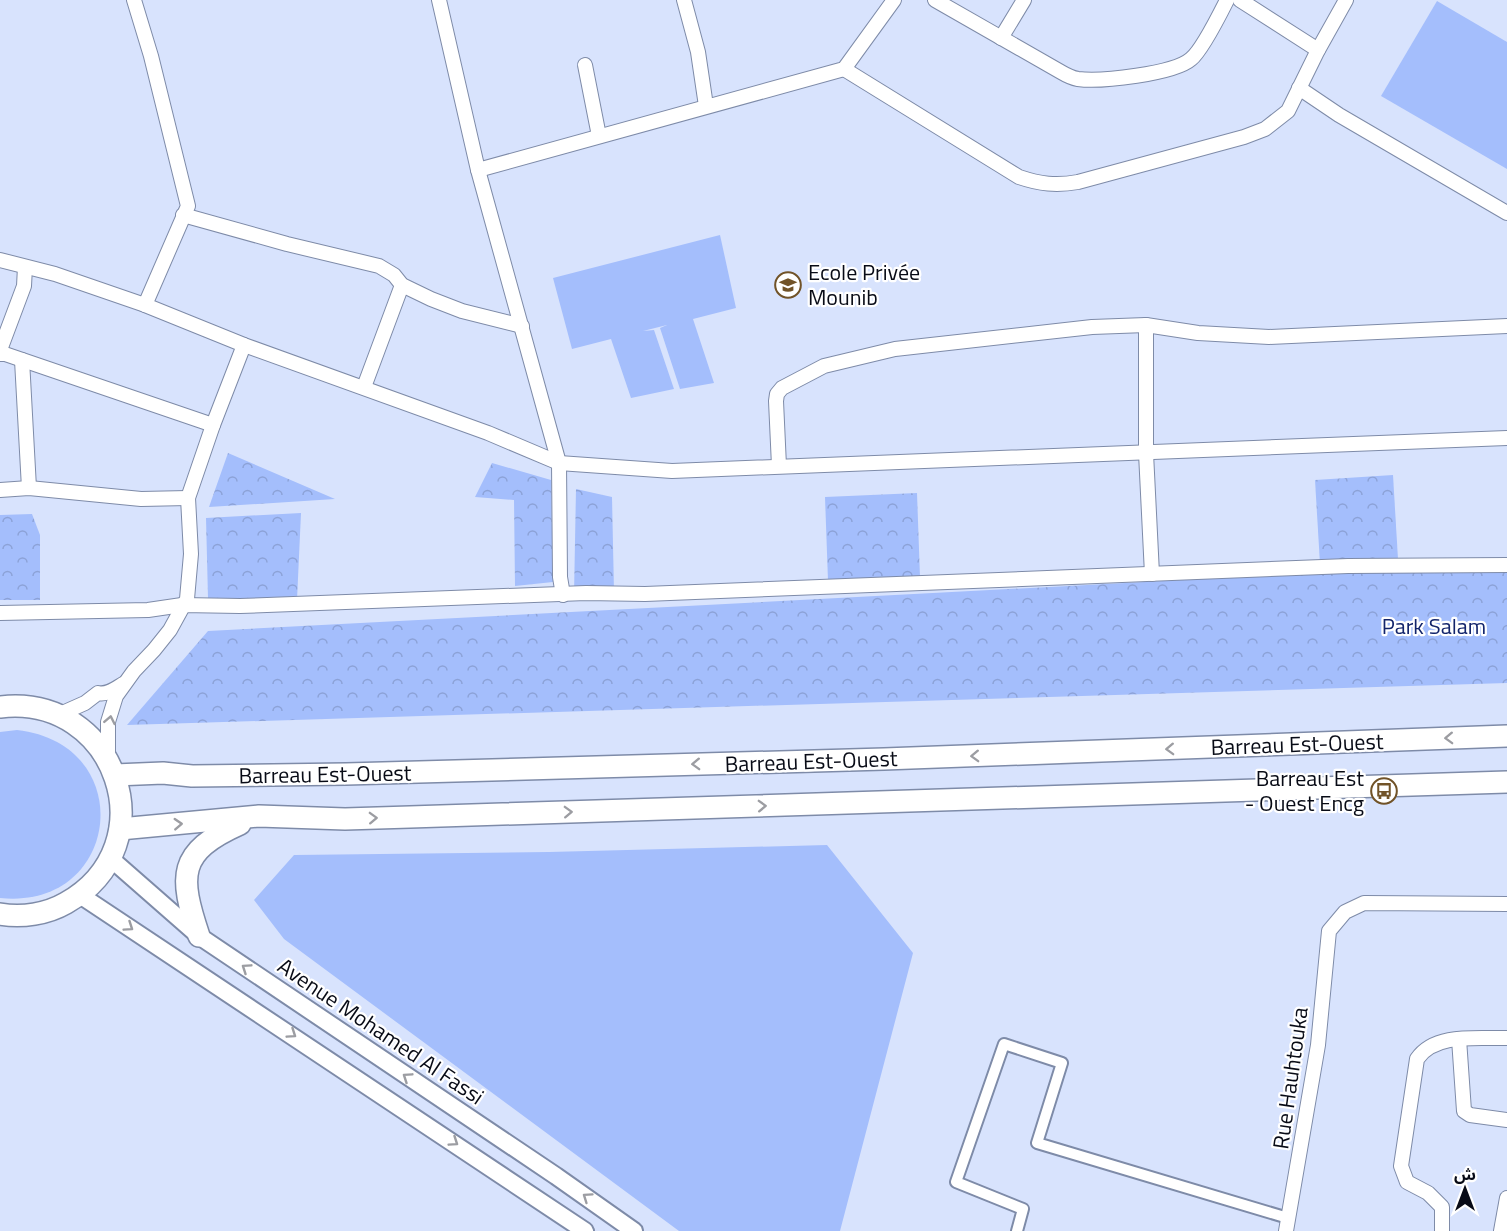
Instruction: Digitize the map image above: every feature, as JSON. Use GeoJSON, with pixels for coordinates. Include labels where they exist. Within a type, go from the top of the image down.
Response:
{"type":"FeatureCollection","features":[{"type":"Feature","properties":{"kind":"main road"},"geometry":{"type":"LineString","coordinates":[[0,708],[26,706],[58,715],[87,733],[112,768],[120,793],[120,829],[110,858],[96,879],[80,895],[62,906],[26,915],[0,914]]}},
{"type":"Feature","properties":{"kind":"main road","name":"Barreau Est-Ouest"},"geometry":{"type":"LineString","coordinates":[[112,768],[192,776],[369,773],[853,760],[1507,736]]}},
{"type":"Feature","properties":{"kind":"main road","name":"Barreau Est-Ouest"},"geometry":{"type":"LineString","coordinates":[[120,829],[259,816],[367,819],[1507,782]]}},
{"type":"Feature","properties":{"kind":"main road"},"geometry":{"type":"LineString","coordinates":[[199,936],[186,890],[190,862],[203,845],[210,840],[259,816]]}},
{"type":"Feature","properties":{"kind":"street"},"geometry":{"type":"LineString","coordinates":[[134,0],[185,188],[188,207],[145,305]]}},
{"type":"Feature","properties":{"kind":"street"},"geometry":{"type":"LineString","coordinates":[[439,0],[478,170],[560,463],[563,595]]}},
{"type":"Feature","properties":{"kind":"street"},"geometry":{"type":"LineString","coordinates":[[684,0],[698,52],[706,106]]}},
{"type":"Feature","properties":{"kind":"street"},"geometry":{"type":"LineString","coordinates":[[934,0],[1061,72],[1077,78],[1101,80],[1113,77],[1142,76],[1189,62],[1197,54],[1227,0]]}},
{"type":"Feature","properties":{"kind":"street"},"geometry":{"type":"LineString","coordinates":[[1001,38],[1024,0]]}},
{"type":"Feature","properties":{"kind":"street"},"geometry":{"type":"LineString","coordinates":[[1240,0],[1318,50]]}},
{"type":"Feature","properties":{"kind":"street"},"geometry":{"type":"LineString","coordinates":[[844,69],[1019,177],[1040,184],[1062,185],[1244,137],[1265,129],[1288,111],[1346,0]]}},
{"type":"Feature","properties":{"kind":"street"},"geometry":{"type":"LineString","coordinates":[[478,170],[844,69],[889,2]]}},
{"type":"Feature","properties":{"kind":"street"},"geometry":{"type":"LineString","coordinates":[[585,65],[599,136]]}},
{"type":"Feature","properties":{"kind":"street"},"geometry":{"type":"LineString","coordinates":[[1299,88],[1339,115],[1507,213]]}},
{"type":"Feature","properties":{"kind":"street"},"geometry":{"type":"LineString","coordinates":[[183,215],[287,244],[379,266],[394,275],[402,285],[462,311],[522,326]]}},
{"type":"Feature","properties":{"kind":"street"},"geometry":{"type":"LineString","coordinates":[[0,260],[55,274],[145,305],[244,345],[488,433],[560,463],[672,471],[1507,438]]}},
{"type":"Feature","properties":{"kind":"street"},"geometry":{"type":"LineString","coordinates":[[25,267],[24,286],[6,319],[0,352],[213,425]]}},
{"type":"Feature","properties":{"kind":"street"},"geometry":{"type":"LineString","coordinates":[[364,387],[402,285]]}},
{"type":"Feature","properties":{"kind":"street"},"geometry":{"type":"LineString","coordinates":[[779,466],[777,393],[794,380],[824,366],[895,349],[1092,327],[1146,325],[1198,333],[1269,337],[1507,326]]}},
{"type":"Feature","properties":{"kind":"street"},"geometry":{"type":"LineString","coordinates":[[1146,325],[1146,453],[1152,574]]}},
{"type":"Feature","properties":{"kind":"street"},"geometry":{"type":"LineString","coordinates":[[112,768],[108,722],[116,696],[170,630],[187,599],[191,554],[188,498],[244,345]]}},
{"type":"Feature","properties":{"kind":"street"},"geometry":{"type":"LineString","coordinates":[[22,360],[29,488]]}},
{"type":"Feature","properties":{"kind":"street"},"geometry":{"type":"LineString","coordinates":[[0,489],[29,488],[141,499],[188,498]]}},
{"type":"Feature","properties":{"kind":"street"},"geometry":{"type":"LineString","coordinates":[[0,613],[148,610],[182,605],[240,606],[586,593],[645,594],[1383,566],[1507,565]]}},
{"type":"Feature","properties":{"kind":"street"},"geometry":{"type":"LineString","coordinates":[[58,715],[85,703],[98,693],[112,691],[125,683]]}},
{"type":"Feature","properties":{"kind":"street","name":"Avenue Mohamed Al Fassi"},"geometry":{"type":"LineString","coordinates":[[110,858],[199,936],[634,1231]]}},
{"type":"Feature","properties":{"kind":"street"},"geometry":{"type":"LineString","coordinates":[[80,895],[585,1231]]}},
{"type":"Feature","properties":{"kind":"street","name":"Rue Hauhtouka"},"geometry":{"type":"LineString","coordinates":[[1287,1225],[1318,1046],[1329,931],[1345,912],[1364,903],[1507,904]]}},
{"type":"Feature","properties":{"kind":"street"},"geometry":{"type":"LineString","coordinates":[[1442,1231],[1442,1207],[1428,1193],[1407,1182],[1401,1166],[1417,1059],[1428,1046],[1459,1039],[1507,1038]]}},
{"type":"Feature","properties":{"kind":"street"},"geometry":{"type":"LineString","coordinates":[[1459,1039],[1464,1111],[1507,1120]]}},
{"type":"Feature","properties":{"kind":"street"},"geometry":{"type":"LineString","coordinates":[[1017,1231],[1023,1209],[956,1182],[1004,1044],[1062,1063],[1037,1143],[1287,1225]]}},
{"type":"Feature","properties":{"kind":"street"},"geometry":{"type":"LineString","coordinates":[[1501,1231],[1507,1198]]}},
{"type":"Feature","properties":{"kind":"green space"},"geometry":{"type":"Polygon","coordinates":[[[1437,1],[1507,42],[1507,169],[1381,96],[1437,1]]]}},
{"type":"Feature","properties":{"kind":"green space"},"geometry":{"type":"Polygon","coordinates":[[[720,235],[736,308],[693,319],[714,383],[680,389],[660,328],[667,325],[643,331],[654,330],[674,389],[631,398],[611,339],[572,349],[553,278],[720,235]]]}},
{"type":"Feature","properties":{"kind":"green space"},"geometry":{"type":"Polygon","coordinates":[[[228,453],[335,499],[209,507],[228,453]]]}},
{"type":"Feature","properties":{"kind":"green space"},"geometry":{"type":"Polygon","coordinates":[[[492,463],[551,480],[553,582],[515,586],[514,500],[475,497],[492,463]]]}},
{"type":"Feature","properties":{"kind":"green space"},"geometry":{"type":"Polygon","coordinates":[[[1393,475],[1398,559],[1320,564],[1315,480],[1393,475]]]}},
{"type":"Feature","properties":{"kind":"green space"},"geometry":{"type":"Polygon","coordinates":[[[576,489],[612,497],[614,592],[574,595],[576,489]]]}},
{"type":"Feature","properties":{"kind":"green space"},"geometry":{"type":"Polygon","coordinates":[[[917,493],[920,577],[828,581],[825,497],[917,493]]]}},
{"type":"Feature","properties":{"kind":"green space"},"geometry":{"type":"Polygon","coordinates":[[[301,513],[297,600],[208,598],[206,518],[301,513]]]}},
{"type":"Feature","properties":{"kind":"green space"},"geometry":{"type":"Polygon","coordinates":[[[32,514],[40,535],[40,600],[0,600],[0,515],[32,514]]]}},
{"type":"Feature","properties":{"kind":"green space","name":"Park Salam"},"geometry":{"type":"Polygon","coordinates":[[[1507,563],[1507,683],[127,725],[208,631],[1507,563]]]}},
{"type":"Feature","properties":{"kind":"green space"},"geometry":{"type":"Polygon","coordinates":[[[17,730],[57,742],[83,764],[98,793],[100,824],[91,854],[71,879],[41,895],[0,898],[0,732],[17,730]]]}},
{"type":"Feature","properties":{"kind":"green space"},"geometry":{"type":"Polygon","coordinates":[[[827,845],[913,953],[840,1231],[679,1231],[284,939],[254,900],[294,855],[827,845]]]}},
{"type":"Feature","properties":{"kind":"place","name":"Ecole Privée Mounib"},"geometry":{"type":"Point","coordinates":[788,285]}},
{"type":"Feature","properties":{"kind":"place","name":"Barreau Est - Ouest Encg"},"geometry":{"type":"Point","coordinates":[1384,791]}}]}
